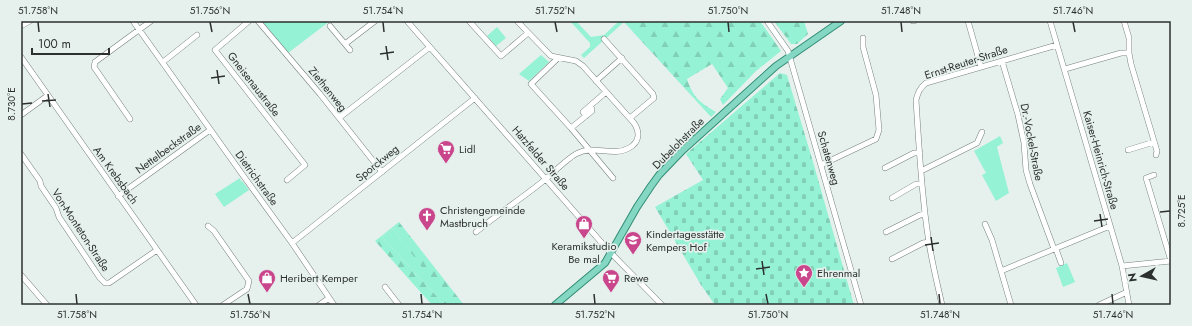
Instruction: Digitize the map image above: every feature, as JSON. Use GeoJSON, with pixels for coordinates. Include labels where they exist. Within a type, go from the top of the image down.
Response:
{"type":"FeatureCollection","features":[{"type":"Feature","properties":{"kind":"main road","name":"Dubelohstraße"},"geometry":{"type":"LineString","coordinates":[[555,305],[605,264],[610,252],[647,192],[667,166],[682,150],[789,56],[841,21]]}},
{"type":"Feature","properties":{"kind":"street"},"geometry":{"type":"LineString","coordinates":[[21,26],[30,21]]}},
{"type":"Feature","properties":{"kind":"street","name":"Dietrichstraße"},"geometry":{"type":"LineString","coordinates":[[133,21],[292,243],[334,305]]}},
{"type":"Feature","properties":{"kind":"street"},"geometry":{"type":"LineString","coordinates":[[130,118],[94,67],[94,62],[151,21]]}},
{"type":"Feature","properties":{"kind":"street","name":"Gneisenaustraße"},"geometry":{"type":"LineString","coordinates":[[249,21],[215,50],[308,164],[287,180]]}},
{"type":"Feature","properties":{"kind":"street","name":"Ziethenweg"},"geometry":{"type":"LineString","coordinates":[[258,21],[382,172]]}},
{"type":"Feature","properties":{"kind":"street"},"geometry":{"type":"LineString","coordinates":[[345,44],[375,21]]}},
{"type":"Feature","properties":{"kind":"street","name":"Hatzfelder Straße"},"geometry":{"type":"LineString","coordinates":[[407,21],[610,252],[662,305]]}},
{"type":"Feature","properties":{"kind":"street"},"geometry":{"type":"LineString","coordinates":[[469,21],[501,56],[528,33]]}},
{"type":"Feature","properties":{"kind":"street"},"geometry":{"type":"LineString","coordinates":[[476,232],[578,153],[590,151],[615,152],[629,148],[637,141],[639,132],[630,118],[582,66],[576,61],[551,56],[545,52],[517,21]]}},
{"type":"Feature","properties":{"kind":"street","name":"Schatenweg"},"geometry":{"type":"LineString","coordinates":[[768,21],[787,49],[861,305]]}},
{"type":"Feature","properties":{"kind":"street"},"geometry":{"type":"LineString","coordinates":[[968,21],[981,67]]}},
{"type":"Feature","properties":{"kind":"street","name":"Kaiser-Heinrich-Straße"},"geometry":{"type":"LineString","coordinates":[[1050,21],[1122,266],[1129,305]]}},
{"type":"Feature","properties":{"kind":"street"},"geometry":{"type":"LineString","coordinates":[[1124,21],[1129,38],[1131,64],[1157,151],[1156,155]]}},
{"type":"Feature","properties":{"kind":"street"},"geometry":{"type":"LineString","coordinates":[[330,26],[350,50]]}},
{"type":"Feature","properties":{"kind":"street"},"geometry":{"type":"LineString","coordinates":[[163,62],[197,35]]}},
{"type":"Feature","properties":{"kind":"street"},"geometry":{"type":"LineString","coordinates":[[821,165],[876,139],[879,130],[876,95],[863,47],[863,38]]}},
{"type":"Feature","properties":{"kind":"street"},"geometry":{"type":"LineString","coordinates":[[604,39],[653,94],[654,98],[630,118]]}},
{"type":"Feature","properties":{"kind":"street","name":"Ernst-Reuter-Straße"},"geometry":{"type":"LineString","coordinates":[[942,305],[928,242],[921,171],[916,100],[917,94],[920,88],[926,84],[1057,45]]}},
{"type":"Feature","properties":{"kind":"street"},"geometry":{"type":"LineString","coordinates":[[339,118],[430,47]]}},
{"type":"Feature","properties":{"kind":"street"},"geometry":{"type":"LineString","coordinates":[[1065,69],[1121,53],[1129,53]]}},
{"type":"Feature","properties":{"kind":"street","name":"Am Krebsbach"},"geometry":{"type":"LineString","coordinates":[[21,57],[196,305]]}},
{"type":"Feature","properties":{"kind":"street"},"geometry":{"type":"LineString","coordinates":[[558,58],[531,84],[571,128],[613,178]]}},
{"type":"Feature","properties":{"kind":"street"},"geometry":{"type":"LineString","coordinates":[[596,81],[622,58]]}},
{"type":"Feature","properties":{"kind":"street","name":"Dr.-Vockel-Straße"},"geometry":{"type":"LineString","coordinates":[[1002,61],[1018,115],[1024,143],[1026,170],[1030,184],[1061,263]]}},
{"type":"Feature","properties":{"kind":"street"},"geometry":{"type":"LineString","coordinates":[[571,128],[592,111],[591,106],[606,92]]}},
{"type":"Feature","properties":{"kind":"street"},"geometry":{"type":"LineString","coordinates":[[21,115],[48,96]]}},
{"type":"Feature","properties":{"kind":"street","name":"Sporckweg"},"geometry":{"type":"LineString","coordinates":[[292,243],[474,98]]}},
{"type":"Feature","properties":{"kind":"street","name":"Nettelbeckstraße"},"geometry":{"type":"LineString","coordinates":[[118,196],[210,130]]}},
{"type":"Feature","properties":{"kind":"street"},"geometry":{"type":"LineString","coordinates":[[921,171],[977,143],[982,132]]}},
{"type":"Feature","properties":{"kind":"street"},"geometry":{"type":"LineString","coordinates":[[1128,150],[1154,142]]}},
{"type":"Feature","properties":{"kind":"street"},"geometry":{"type":"LineString","coordinates":[[885,168],[914,153],[920,153]]}},
{"type":"Feature","properties":{"kind":"street","name":"Von-Monteton-Straße"},"geometry":{"type":"LineString","coordinates":[[21,154],[40,181],[41,186],[56,208],[59,217],[104,283],[109,283],[157,250]]}},
{"type":"Feature","properties":{"kind":"street"},"geometry":{"type":"LineString","coordinates":[[1122,266],[1171,261],[1146,178],[1154,175]]}},
{"type":"Feature","properties":{"kind":"street"},"geometry":{"type":"LineString","coordinates":[[892,198],[916,184],[922,184]]}},
{"type":"Feature","properties":{"kind":"street"},"geometry":{"type":"LineString","coordinates":[[886,232],[925,214]]}},
{"type":"Feature","properties":{"kind":"street"},"geometry":{"type":"LineString","coordinates":[[985,224],[992,240],[1011,305]]}},
{"type":"Feature","properties":{"kind":"street"},"geometry":{"type":"LineString","coordinates":[[208,226],[214,231],[249,282],[247,289],[223,305]]}},
{"type":"Feature","properties":{"kind":"street"},"geometry":{"type":"LineString","coordinates":[[1001,271],[1110,226]]}},
{"type":"Feature","properties":{"kind":"street"},"geometry":{"type":"LineString","coordinates":[[892,259],[923,243],[928,242]]}},
{"type":"Feature","properties":{"kind":"street"},"geometry":{"type":"LineString","coordinates":[[21,275],[47,305]]}},
{"type":"Feature","properties":{"kind":"street"},"geometry":{"type":"LineString","coordinates":[[385,287],[399,305]]}},
{"type":"Feature","properties":{"kind":"street"},"geometry":{"type":"LineString","coordinates":[[1099,305],[1127,292]]}},
{"type":"Feature","properties":{"kind":"street"},"geometry":{"type":"LineString","coordinates":[[319,305],[329,298]]}},
{"type":"Feature","properties":{"kind":"green space"},"geometry":{"type":"Polygon","coordinates":[[[262,21],[330,21],[288,53],[262,21]]]}},
{"type":"Feature","properties":{"kind":"green space"},"geometry":{"type":"Polygon","coordinates":[[[570,21],[576,21],[591,37],[604,35],[619,21],[624,22],[584,58],[581,55],[590,47],[590,43],[570,21]]]}},
{"type":"Feature","properties":{"kind":"green space"},"geometry":{"type":"Polygon","coordinates":[[[623,21],[760,21],[781,51],[756,71],[723,105],[720,99],[728,88],[712,64],[687,79],[694,95],[716,112],[711,117],[623,21]]]}},
{"type":"Feature","properties":{"kind":"green space"},"geometry":{"type":"Polygon","coordinates":[[[774,21],[804,21],[808,34],[797,44],[791,44],[774,21]]]}},
{"type":"Feature","properties":{"kind":"green space"},"geometry":{"type":"Polygon","coordinates":[[[497,27],[506,38],[496,46],[487,36],[497,27]]]}},
{"type":"Feature","properties":{"kind":"green space"},"geometry":{"type":"Polygon","coordinates":[[[541,55],[549,62],[529,81],[519,74],[541,55]]]}},
{"type":"Feature","properties":{"kind":"green space"},"geometry":{"type":"Polygon","coordinates":[[[780,73],[787,75],[854,305],[715,305],[701,285],[655,207],[703,180],[686,154],[780,73]]]}},
{"type":"Feature","properties":{"kind":"green space"},"geometry":{"type":"Polygon","coordinates":[[[1000,136],[1003,143],[997,147],[1009,193],[996,201],[982,175],[986,173],[974,151],[1000,136]]]}},
{"type":"Feature","properties":{"kind":"green space"},"geometry":{"type":"Polygon","coordinates":[[[240,178],[249,190],[224,207],[215,194],[240,178]]]}},
{"type":"Feature","properties":{"kind":"green space"},"geometry":{"type":"Polygon","coordinates":[[[399,222],[464,305],[432,305],[375,241],[399,222]],[[393,229],[382,237],[443,303],[446,299],[393,229]]]}},
{"type":"Feature","properties":{"kind":"green space"},"geometry":{"type":"Polygon","coordinates":[[[393,229],[447,299],[443,303],[382,237],[393,229]]]}},
{"type":"Feature","properties":{"kind":"green space"},"geometry":{"type":"Polygon","coordinates":[[[1067,263],[1075,282],[1063,287],[1056,268],[1067,263]]]}},
{"type":"Feature","properties":{"kind":"place","name":"Lidl"},"geometry":{"type":"Point","coordinates":[446,164]}},
{"type":"Feature","properties":{"kind":"place","name":"Christengemeinde Mastbruch"},"geometry":{"type":"Point","coordinates":[427,231]}},
{"type":"Feature","properties":{"kind":"place","name":"Keramikstudio Be mal"},"geometry":{"type":"Point","coordinates":[584,239]}},
{"type":"Feature","properties":{"kind":"place","name":"Kindertagesstätte Kempers Hof"},"geometry":{"type":"Point","coordinates":[633,255]}},
{"type":"Feature","properties":{"kind":"place","name":"Ehrenmal"},"geometry":{"type":"Point","coordinates":[804,288]}},
{"type":"Feature","properties":{"kind":"place","name":"Heribert Kemper"},"geometry":{"type":"Point","coordinates":[267,293]}},
{"type":"Feature","properties":{"kind":"place","name":"Rewe"},"geometry":{"type":"Point","coordinates":[611,293]}}]}
